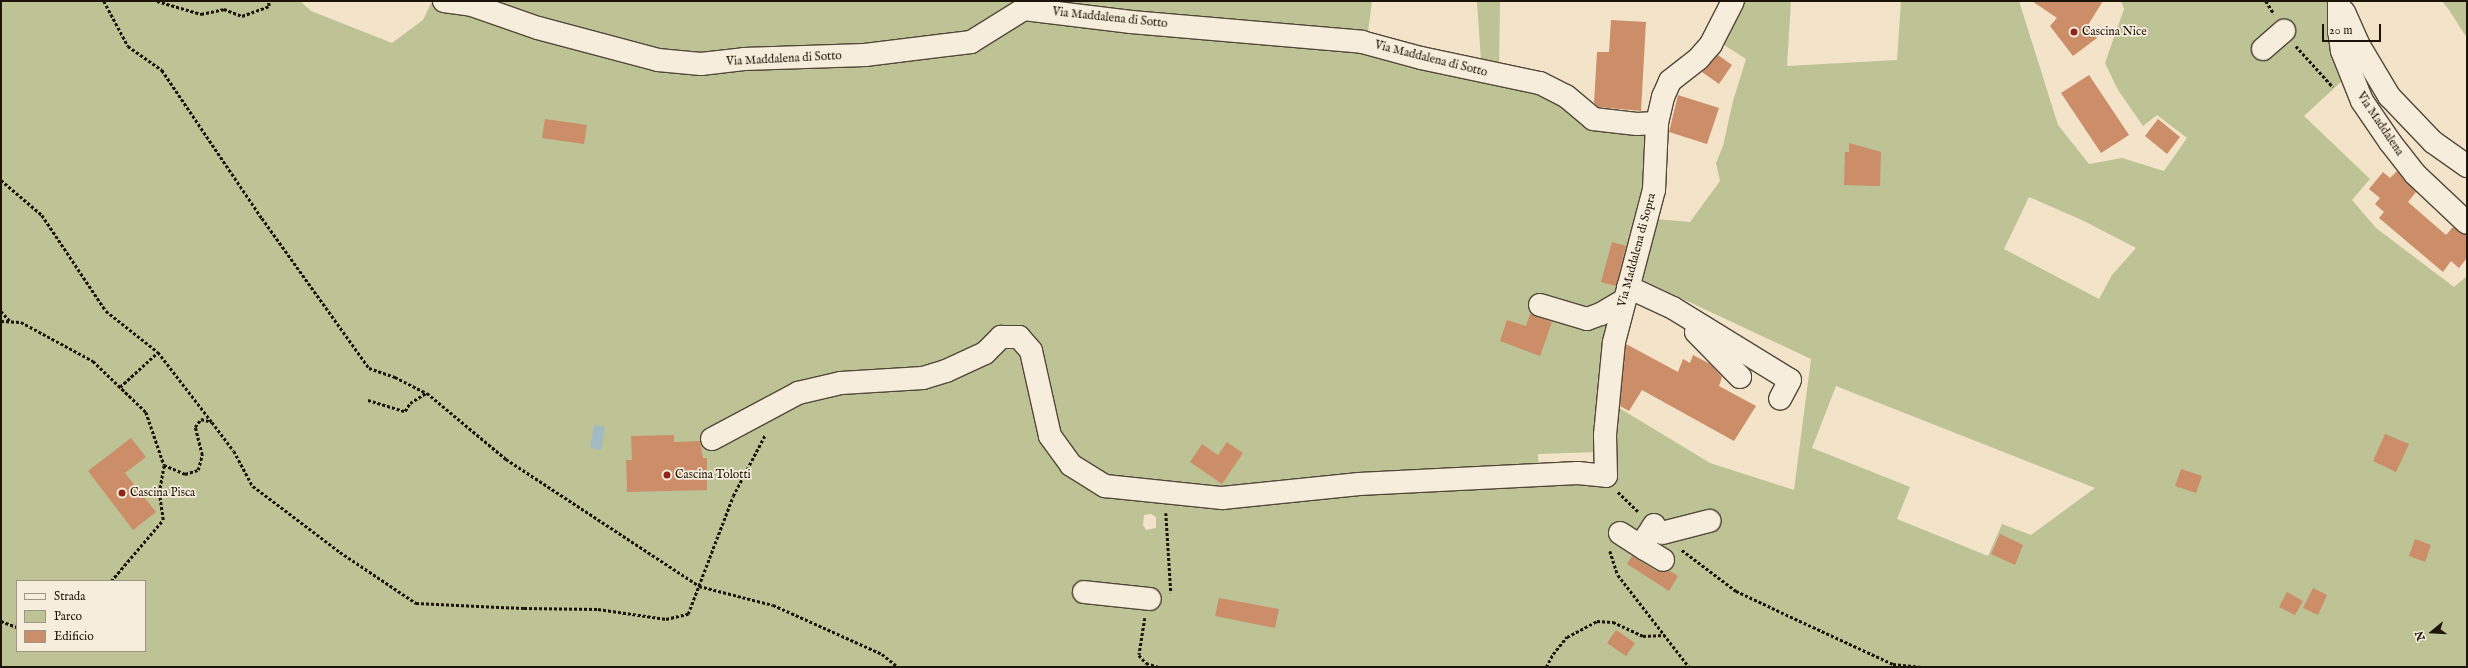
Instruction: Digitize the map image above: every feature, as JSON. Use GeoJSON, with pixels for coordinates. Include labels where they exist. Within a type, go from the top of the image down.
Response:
{"type":"FeatureCollection","features":[{"type":"Feature","properties":{"kind":"street","name":"Via Maddalena di Sotto"},"geometry":{"type":"LineString","coordinates":[[444,1],[472,5],[538,28],[658,60],[701,64],[744,60],[865,55],[972,42],[1024,9],[1131,22],[1346,40],[1362,42],[1420,58],[1540,83],[1566,96],[1593,120],[1637,124],[1657,123]]}},
{"type":"Feature","properties":{"kind":"street","name":"Via Maddalena di Sopra"},"geometry":{"type":"LineString","coordinates":[[1606,476],[1605,435],[1609,378],[1614,342],[1654,190],[1657,123],[1663,97],[1670,82],[1699,58],[1711,44],[1733,1]]}},
{"type":"Feature","properties":{"kind":"street"},"geometry":{"type":"LineString","coordinates":[[2340,2],[2361,50],[2389,96],[2432,142],[2467,166]]}},
{"type":"Feature","properties":{"kind":"street","name":"Via Maddalena"},"geometry":{"type":"LineString","coordinates":[[2340,2],[2339,30],[2342,51],[2362,101],[2390,142],[2415,174],[2467,223]]}},
{"type":"Feature","properties":{"kind":"street"},"geometry":{"type":"LineString","coordinates":[[2263,49],[2284,31]]}},
{"type":"Feature","properties":{"kind":"street"},"geometry":{"type":"LineString","coordinates":[[1540,305],[1587,319],[1601,314],[1626,293],[1673,308],[1790,380],[1780,399]]}},
{"type":"Feature","properties":{"kind":"street"},"geometry":{"type":"LineString","coordinates":[[1673,308],[1740,377]]}},
{"type":"Feature","properties":{"kind":"street"},"geometry":{"type":"LineString","coordinates":[[712,439],[798,393],[841,383],[923,378],[946,371],[986,353],[1001,337],[1019,337],[1031,351],[1050,436],[1071,465],[1105,486],[1222,498],[1359,484],[1578,473],[1606,476]]}},
{"type":"Feature","properties":{"kind":"street"},"geometry":{"type":"LineString","coordinates":[[1620,533],[1654,554],[1647,536],[1658,529],[1709,521]]}},
{"type":"Feature","properties":{"kind":"street"},"geometry":{"type":"LineString","coordinates":[[1084,592],[1150,599]]}},
{"type":"Feature","properties":{"kind":"path"},"geometry":{"type":"LineString","coordinates":[[104,1],[128,46],[162,70],[262,218],[369,368],[394,377],[427,392],[506,459],[699,586],[773,605],[882,654],[898,667]]}},
{"type":"Feature","properties":{"kind":"path"},"geometry":{"type":"LineString","coordinates":[[157,1],[201,14],[224,9],[242,16],[269,6],[268,1]]}},
{"type":"Feature","properties":{"kind":"path"},"geometry":{"type":"LineString","coordinates":[[2284,31],[2317,72],[2338,92]]}},
{"type":"Feature","properties":{"kind":"path"},"geometry":{"type":"LineString","coordinates":[[1,180],[42,215],[106,311],[158,352],[234,451],[253,486],[340,552],[416,603],[524,608],[598,609],[666,620],[688,614],[733,496],[781,402]]}},
{"type":"Feature","properties":{"kind":"path"},"geometry":{"type":"LineString","coordinates":[[1,311],[10,321]]}},
{"type":"Feature","properties":{"kind":"path"},"geometry":{"type":"LineString","coordinates":[[1,321],[21,322],[93,361],[146,412],[164,464],[159,493],[163,520],[112,580]]}},
{"type":"Feature","properties":{"kind":"path"},"geometry":{"type":"LineString","coordinates":[[120,387],[158,352]]}},
{"type":"Feature","properties":{"kind":"path"},"geometry":{"type":"LineString","coordinates":[[368,400],[405,411],[410,403],[427,392]]}},
{"type":"Feature","properties":{"kind":"path"},"geometry":{"type":"LineString","coordinates":[[164,464],[185,474],[198,470],[202,455],[195,427],[201,419],[212,422]]}},
{"type":"Feature","properties":{"kind":"path"},"geometry":{"type":"LineString","coordinates":[[1606,476],[1616,491],[1658,529],[1702,567],[1736,591],[1893,664],[1922,667]]}},
{"type":"Feature","properties":{"kind":"path"},"geometry":{"type":"LineString","coordinates":[[1166,492],[1166,541]]}},
{"type":"Feature","properties":{"kind":"path"},"geometry":{"type":"LineString","coordinates":[[1620,533],[1615,537],[1610,548],[1613,564],[1622,580],[1689,667]]}},
{"type":"Feature","properties":{"kind":"path"},"geometry":{"type":"LineString","coordinates":[[1546,667],[1553,654],[1567,637],[1597,621],[1613,622],[1643,636],[1664,635]]}},
{"type":"Feature","properties":{"kind":"path"},"geometry":{"type":"LineString","coordinates":[[1,622],[16,628]]}},
{"type":"Feature","properties":{"kind":"green space"},"geometry":{"type":"Polygon","coordinates":[[[1,1],[300,1],[311,11],[392,43],[423,20],[432,1],[1372,1],[1368,32],[1481,60],[1477,1],[1500,1],[1499,68],[1363,50],[1548,93],[1649,132],[1641,216],[1598,452],[1538,454],[1539,483],[1616,476],[1611,403],[1710,463],[1794,490],[1811,359],[1638,278],[1655,219],[1690,222],[1720,181],[1716,163],[1723,146],[1733,101],[1746,59],[1718,41],[1737,1],[1791,1],[1787,66],[1897,60],[1901,1],[2019,1],[2058,125],[2089,164],[2122,158],[2164,171],[2187,138],[2157,115],[2143,126],[2118,90],[2105,63],[2124,9],[2121,1],[2331,1],[2343,80],[2304,116],[2370,179],[2352,200],[2376,228],[2454,287],[2467,276],[2467,667],[1,667],[1,1]],[[2029,197],[2004,249],[2099,299],[2112,275],[2136,248],[2084,221],[2029,197]],[[1836,386],[1812,448],[1910,487],[1897,519],[1988,556],[2002,524],[2031,535],[2095,488],[1836,386]],[[1151,514],[1144,515],[1143,525],[1146,530],[1156,528],[1156,517],[1151,514]]]}},
{"type":"Feature","properties":{"kind":"green space"},"geometry":{"type":"Polygon","coordinates":[[[2442,1],[2467,1],[2467,38],[2449,10],[2442,1]]]}},
{"type":"Feature","properties":{"kind":"water"},"geometry":{"type":"Polygon","coordinates":[[[594,425],[605,427],[601,450],[590,448],[594,425]]]}},
{"type":"Feature","properties":{"kind":"building","name":"Cascina Nice"},"geometry":{"type":"Polygon","coordinates":[[[2032,1],[2103,1],[2088,25],[2097,38],[2073,56],[2050,26],[2057,18],[2032,1]]]}},
{"type":"Feature","properties":{"kind":"building"},"geometry":{"type":"Polygon","coordinates":[[[1611,20],[1646,22],[1641,111],[1598,107],[1594,103],[1597,52],[1609,52],[1611,20]]]}},
{"type":"Feature","properties":{"kind":"building"},"geometry":{"type":"Polygon","coordinates":[[[1718,55],[1732,65],[1719,84],[1702,72],[1718,55]]]}},
{"type":"Feature","properties":{"kind":"building"},"geometry":{"type":"Polygon","coordinates":[[[2089,75],[2129,135],[2101,153],[2061,93],[2089,75]]]}},
{"type":"Feature","properties":{"kind":"building"},"geometry":{"type":"Polygon","coordinates":[[[1678,95],[1719,108],[1707,144],[1669,132],[1678,95]]]}},
{"type":"Feature","properties":{"kind":"building"},"geometry":{"type":"Polygon","coordinates":[[[545,119],[587,125],[584,144],[542,138],[545,119]]]}},
{"type":"Feature","properties":{"kind":"building"},"geometry":{"type":"Polygon","coordinates":[[[2158,119],[2180,137],[2167,154],[2145,136],[2158,119]]]}},
{"type":"Feature","properties":{"kind":"building"},"geometry":{"type":"Polygon","coordinates":[[[1849,143],[1881,152],[1880,186],[1844,185],[1845,152],[1849,152],[1849,143]]]}},
{"type":"Feature","properties":{"kind":"building"},"geometry":{"type":"Polygon","coordinates":[[[2397,171],[2416,192],[2408,202],[2446,235],[2453,227],[2467,235],[2467,258],[2459,268],[2451,261],[2443,272],[2379,218],[2384,212],[2375,204],[2380,198],[2369,189],[2383,172],[2390,178],[2397,171]]]}},
{"type":"Feature","properties":{"kind":"building"},"geometry":{"type":"Polygon","coordinates":[[[1612,242],[1626,246],[1616,286],[1601,282],[1612,242]]]}},
{"type":"Feature","properties":{"kind":"building"},"geometry":{"type":"Polygon","coordinates":[[[1530,314],[1552,322],[1540,356],[1500,341],[1507,320],[1526,326],[1530,314]]]}},
{"type":"Feature","properties":{"kind":"building"},"geometry":{"type":"Polygon","coordinates":[[[1626,344],[1678,372],[1683,359],[1690,363],[1693,355],[1710,364],[1722,377],[1719,386],[1756,406],[1734,441],[1642,390],[1629,411],[1620,406],[1626,344]]]}},
{"type":"Feature","properties":{"kind":"building"},"geometry":{"type":"Polygon","coordinates":[[[2385,434],[2409,444],[2396,472],[2373,461],[2385,434]]]}},
{"type":"Feature","properties":{"kind":"building","name":"Cascina Tolotti"},"geometry":{"type":"Polygon","coordinates":[[[674,435],[674,442],[700,441],[703,458],[707,458],[707,490],[627,492],[626,460],[632,460],[631,436],[674,435]]]}},
{"type":"Feature","properties":{"kind":"building","name":"Cascina Pisca"},"geometry":{"type":"Polygon","coordinates":[[[131,438],[146,457],[125,473],[156,512],[133,530],[88,471],[131,438]]]}},
{"type":"Feature","properties":{"kind":"building"},"geometry":{"type":"Polygon","coordinates":[[[1227,442],[1243,453],[1222,484],[1190,462],[1202,444],[1218,455],[1227,442]]]}},
{"type":"Feature","properties":{"kind":"building"},"geometry":{"type":"Polygon","coordinates":[[[2181,469],[2202,476],[2196,493],[2175,486],[2181,469]]]}},
{"type":"Feature","properties":{"kind":"building"},"geometry":{"type":"Polygon","coordinates":[[[2000,534],[2023,545],[2015,565],[1991,554],[2000,534]]]}},
{"type":"Feature","properties":{"kind":"building"},"geometry":{"type":"Polygon","coordinates":[[[2415,539],[2431,545],[2425,562],[2409,556],[2415,539]]]}},
{"type":"Feature","properties":{"kind":"building"},"geometry":{"type":"Polygon","coordinates":[[[1632,556],[1656,571],[1670,571],[1678,576],[1669,591],[1627,564],[1632,556]]]}},
{"type":"Feature","properties":{"kind":"building"},"geometry":{"type":"Polygon","coordinates":[[[2313,588],[2327,595],[2318,615],[2303,608],[2313,588]]]}},
{"type":"Feature","properties":{"kind":"building"},"geometry":{"type":"Polygon","coordinates":[[[2287,592],[2303,601],[2295,615],[2279,607],[2287,592]]]}},
{"type":"Feature","properties":{"kind":"building"},"geometry":{"type":"Polygon","coordinates":[[[1219,598],[1279,609],[1275,628],[1215,616],[1219,598]]]}},
{"type":"Feature","properties":{"kind":"building"},"geometry":{"type":"Polygon","coordinates":[[[1616,630],[1635,643],[1626,656],[1607,643],[1616,630]]]}},
{"type":"Feature","properties":{"kind":"place","name":"Cascina Nice"},"geometry":{"type":"Point","coordinates":[2074,32]}},
{"type":"Feature","properties":{"kind":"place","name":"Cascina Tolotti"},"geometry":{"type":"Point","coordinates":[667,475]}},
{"type":"Feature","properties":{"kind":"place","name":"Cascina Pisca"},"geometry":{"type":"Point","coordinates":[122,493]}}]}
